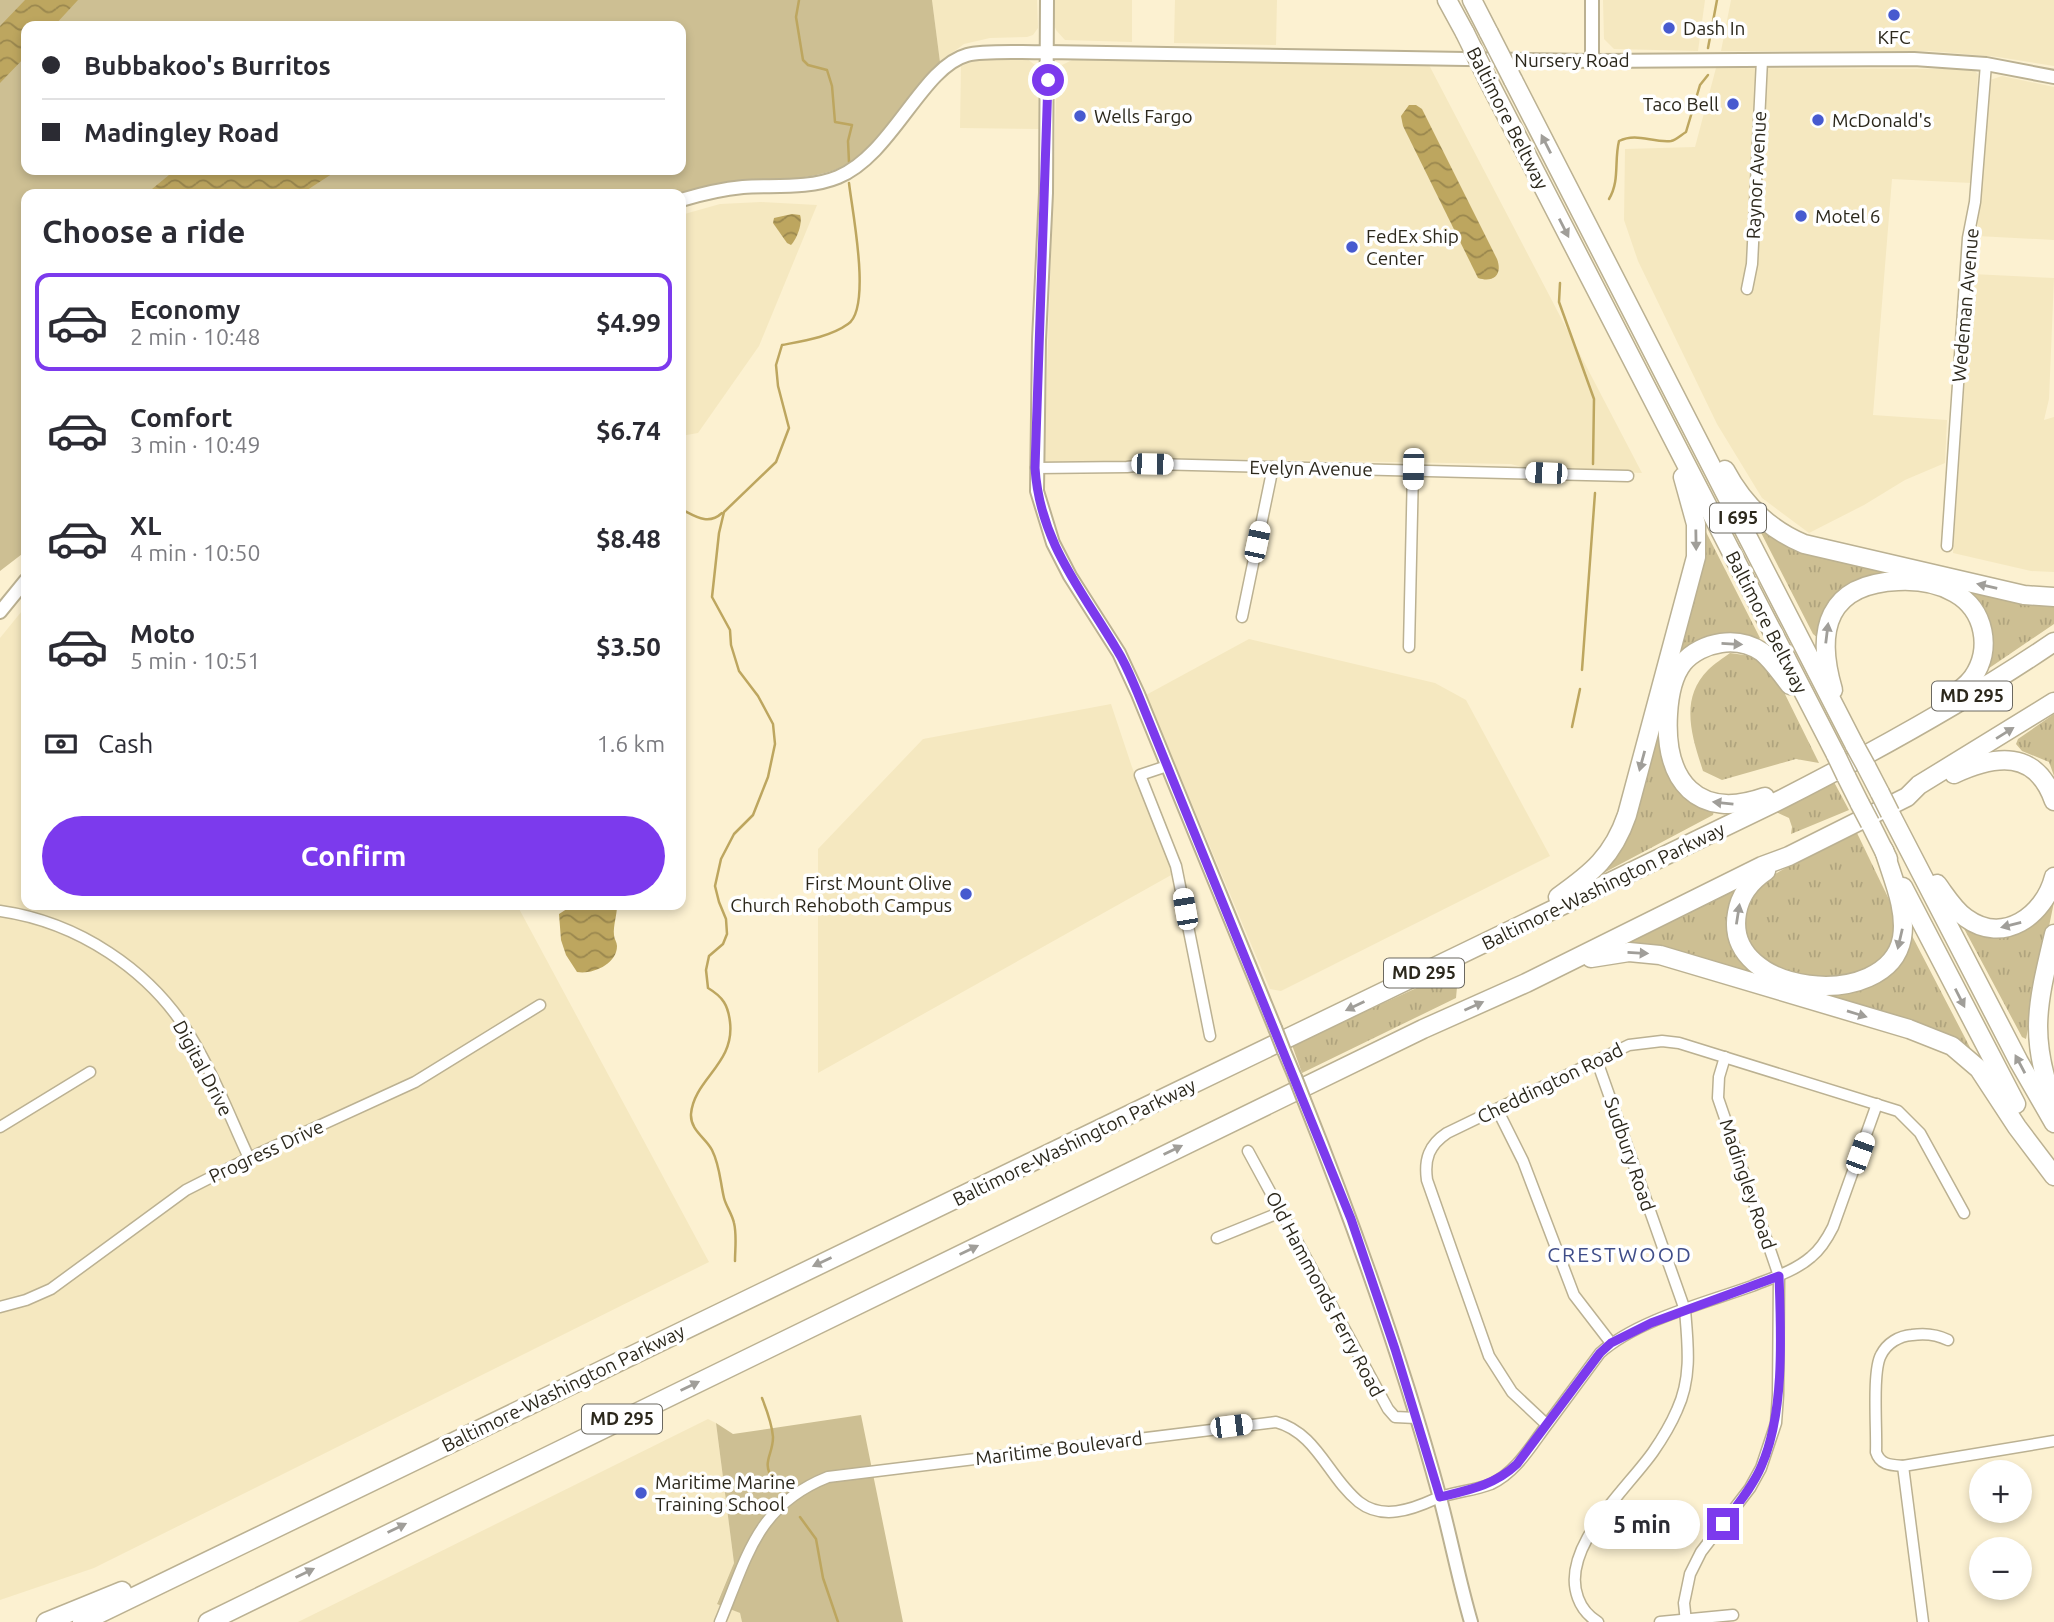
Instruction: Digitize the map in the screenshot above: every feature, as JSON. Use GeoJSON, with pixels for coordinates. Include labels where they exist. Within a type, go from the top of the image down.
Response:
{"type":"FeatureCollection","features":[{"type":"Feature","properties":{"kind":"highway","name":"Baltimore Beltway"},"geometry":{"type":"LineString","coordinates":[[1447,0],[1818,720],[1835,764],[1870,823],[1999,1072],[2054,1167]]}},
{"type":"Feature","properties":{"kind":"highway","name":"Baltimore Beltway"},"geometry":{"type":"LineString","coordinates":[[1472,0],[1854,746],[2019,1062],[2054,1123]]}},
{"type":"Feature","properties":{"kind":"highway"},"geometry":{"type":"LineString","coordinates":[[1480,0],[1489,33]]}},
{"type":"Feature","properties":{"kind":"highway"},"geometry":{"type":"LineString","coordinates":[[1633,314],[1703,426],[1732,482],[1754,512],[1777,530],[1816,547],[2024,595],[2054,597]]}},
{"type":"Feature","properties":{"kind":"highway"},"geometry":{"type":"LineString","coordinates":[[1517,928],[1595,869],[1615,844],[1628,815],[1696,557],[1693,508],[1667,427]]}},
{"type":"Feature","properties":{"kind":"highway"},"geometry":{"type":"LineString","coordinates":[[1843,723],[1825,651],[1826,626],[1836,606],[1856,590],[1887,582],[1920,582],[1946,588],[1966,600],[1979,618],[1984,642],[1980,665],[1961,689],[1887,745]]}},
{"type":"Feature","properties":{"kind":"highway"},"geometry":{"type":"LineString","coordinates":[[1818,720],[1770,660],[1750,646],[1727,642],[1703,648],[1683,663],[1668,705],[1668,738],[1674,767],[1688,789],[1699,797],[1725,805],[1754,801],[1835,764]]}},
{"type":"Feature","properties":{"kind":"highway","name":"Baltimore-Washington Parkway"},"geometry":{"type":"LineString","coordinates":[[82,1622],[1517,928],[1835,764],[1887,745],[1977,692],[2054,642]]}},
{"type":"Feature","properties":{"kind":"highway","name":"MD 295"},"geometry":{"type":"LineString","coordinates":[[208,1622],[1423,1029],[1526,983],[1762,866],[1789,856],[1906,797],[1919,785],[2054,702]]}},
{"type":"Feature","properties":{"kind":"highway"},"geometry":{"type":"LineString","coordinates":[[1906,797],[1972,766],[2008,760],[2030,768],[2046,783],[2054,801]]}},
{"type":"Feature","properties":{"kind":"highway"},"geometry":{"type":"LineString","coordinates":[[1899,830],[1951,904],[1974,923],[2002,928],[2027,920],[2047,898],[2054,877]]}},
{"type":"Feature","properties":{"kind":"highway"},"geometry":{"type":"LineString","coordinates":[[1789,856],[1759,876],[1742,896],[1736,920],[1741,946],[1750,960],[1763,971],[1779,977],[1813,984],[1852,983],[1865,980],[1885,968],[1899,949],[1902,937],[1901,907],[1884,850]]}},
{"type":"Feature","properties":{"kind":"highway"},"geometry":{"type":"LineString","coordinates":[[2054,934],[2037,1022],[2045,1079],[2054,1104]]}},
{"type":"Feature","properties":{"kind":"highway"},"geometry":{"type":"LineString","coordinates":[[1526,983],[1581,960],[1611,954],[1646,953],[1923,1034],[1952,1046],[1979,1069],[2017,1127],[2054,1176]]}},
{"type":"Feature","properties":{"kind":"highway"},"geometry":{"type":"LineString","coordinates":[[46,1622],[347,1493]]}},
{"type":"Feature","properties":{"kind":"street"},"geometry":{"type":"LineString","coordinates":[[1047,0],[1046,193],[1035,468],[1042,515],[1070,576],[1119,653],[1275,1028],[1351,1219],[1440,1497],[1471,1622]]}},
{"type":"Feature","properties":{"kind":"street"},"geometry":{"type":"LineString","coordinates":[[1592,0],[1592,61]]}},
{"type":"Feature","properties":{"kind":"street","name":"Nursery Road"},"geometry":{"type":"LineString","coordinates":[[686,199],[726,190],[805,184],[836,178],[853,170],[867,159],[936,76],[953,61],[969,54],[1047,52],[1592,61],[1914,60],[1986,64],[2054,78]]}},
{"type":"Feature","properties":{"kind":"street","name":"Raynor Avenue"},"geometry":{"type":"LineString","coordinates":[[1747,289],[1752,264],[1762,60]]}},
{"type":"Feature","properties":{"kind":"street","name":"Wedeman Avenue"},"geometry":{"type":"LineString","coordinates":[[1947,546],[1968,238],[1975,202],[1986,64]]}},
{"type":"Feature","properties":{"kind":"street","name":"Evelyn Avenue"},"geometry":{"type":"LineString","coordinates":[[1035,468],[1127,467],[1152,464],[1628,475]]}},
{"type":"Feature","properties":{"kind":"street"},"geometry":{"type":"LineString","coordinates":[[1242,617],[1273,467]]}},
{"type":"Feature","properties":{"kind":"street"},"geometry":{"type":"LineString","coordinates":[[1409,647],[1413,469]]}},
{"type":"Feature","properties":{"kind":"street"},"geometry":{"type":"LineString","coordinates":[[0,612],[21,586]]}},
{"type":"Feature","properties":{"kind":"street"},"geometry":{"type":"LineString","coordinates":[[1167,766],[1140,775],[1181,887],[1210,1036]]}},
{"type":"Feature","properties":{"kind":"street","name":"Digital Drive"},"geometry":{"type":"LineString","coordinates":[[0,911],[52,923],[86,938],[115,956],[146,982],[190,1035],[249,1158]]}},
{"type":"Feature","properties":{"kind":"street","name":"Progress Drive"},"geometry":{"type":"LineString","coordinates":[[0,1307],[51,1289],[186,1190],[415,1082],[540,1005]]}},
{"type":"Feature","properties":{"kind":"street","name":"Cheddington Road"},"geometry":{"type":"LineString","coordinates":[[1546,1424],[1512,1392],[1489,1356],[1427,1180],[1429,1150],[1435,1141],[1497,1109],[1629,1045],[1662,1041],[1679,1044],[1898,1111],[1920,1133],[1964,1213]]}},
{"type":"Feature","properties":{"kind":"street","name":"Madingley Road"},"geometry":{"type":"LineString","coordinates":[[1686,1621],[1685,1591],[1695,1563],[1750,1488],[1770,1446],[1776,1423],[1778,1395],[1779,1276],[1718,1098],[1717,1087],[1725,1057]]}},
{"type":"Feature","properties":{"kind":"street","name":"Sudbury Road"},"geometry":{"type":"LineString","coordinates":[[1597,1061],[1685,1310],[1689,1351],[1688,1380],[1678,1409],[1653,1452],[1586,1539],[1575,1569],[1577,1594],[1583,1608],[1598,1622]]}},
{"type":"Feature","properties":{"kind":"street"},"geometry":{"type":"LineString","coordinates":[[0,1128],[90,1072]]}},
{"type":"Feature","properties":{"kind":"street"},"geometry":{"type":"LineString","coordinates":[[1497,1109],[1523,1161],[1574,1294],[1611,1343],[1642,1327],[1779,1276],[1809,1259],[1828,1238],[1877,1104]]}},
{"type":"Feature","properties":{"kind":"street","name":"Old Hammonds Ferry Road"},"geometry":{"type":"LineString","coordinates":[[1248,1151],[1388,1409],[1395,1417],[1416,1418]]}},
{"type":"Feature","properties":{"kind":"street"},"geometry":{"type":"LineString","coordinates":[[1217,1238],[1281,1212]]}},
{"type":"Feature","properties":{"kind":"street"},"geometry":{"type":"LineString","coordinates":[[1948,1340],[1931,1334],[1906,1335],[1888,1345],[1880,1356],[1877,1376],[1878,1457],[1886,1464],[1903,1466],[2054,1441]]}},
{"type":"Feature","properties":{"kind":"street","name":"Maritime Boulevard"},"geometry":{"type":"LineString","coordinates":[[720,1622],[752,1546],[767,1520],[789,1497],[808,1485],[828,1478],[1276,1422],[1300,1432],[1353,1495],[1370,1508],[1396,1512],[1493,1483],[1517,1464],[1600,1353],[1611,1343]]}},
{"type":"Feature","properties":{"kind":"street"},"geometry":{"type":"LineString","coordinates":[[1903,1466],[1923,1622]]}},
{"type":"Feature","properties":{"kind":"street"},"geometry":{"type":"LineString","coordinates":[[1660,1622],[1733,1615]]}},
{"type":"Feature","properties":{"kind":"shaded area"},"geometry":{"type":"Polygon","coordinates":[[[932,0],[1037,0],[1038,28],[1033,35],[1027,37],[990,38],[964,44],[940,62],[932,0]]]}},
{"type":"Feature","properties":{"kind":"shaded area"},"geometry":{"type":"Polygon","coordinates":[[[1054,0],[1132,0],[1132,42],[1065,40],[1054,24],[1054,0]]]}},
{"type":"Feature","properties":{"kind":"shaded area"},"geometry":{"type":"Polygon","coordinates":[[[1175,0],[1277,0],[1276,45],[1174,43],[1175,0]]]}},
{"type":"Feature","properties":{"kind":"shaded area"},"geometry":{"type":"Polygon","coordinates":[[[1603,0],[1705,0],[1698,51],[1614,49],[1604,39],[1603,0]]]}},
{"type":"Feature","properties":{"kind":"shaded area"},"geometry":{"type":"Polygon","coordinates":[[[1731,0],[2054,0],[2054,66],[1998,57],[1930,51],[1721,51],[1731,0]]]}},
{"type":"Feature","properties":{"kind":"shaded area"},"geometry":{"type":"Polygon","coordinates":[[[983,58],[1026,58],[1035,65],[1038,69],[1039,129],[960,128],[961,66],[983,58]]]}},
{"type":"Feature","properties":{"kind":"shaded area"},"geometry":{"type":"Polygon","coordinates":[[[1072,60],[1429,65],[1642,473],[1529,469],[1511,464],[1146,458],[1128,463],[1044,463],[1057,73],[1062,65],[1072,60]]]}},
{"type":"Feature","properties":{"kind":"shaded area"},"geometry":{"type":"Polygon","coordinates":[[[1716,68],[1973,69],[1978,74],[1971,183],[1892,179],[1873,415],[1947,420],[1945,463],[1905,480],[1809,533],[1762,498],[1717,424],[1638,261],[1624,220],[1625,149],[1695,147],[1716,68]]]}},
{"type":"Feature","properties":{"kind":"shaded area"},"geometry":{"type":"Polygon","coordinates":[[[2002,76],[2054,87],[2054,240],[1977,236],[1988,87],[1990,80],[2002,76]]]}},
{"type":"Feature","properties":{"kind":"shaded area"},"geometry":{"type":"Polygon","coordinates":[[[761,202],[817,205],[759,346],[698,433],[686,435],[686,214],[720,204],[761,202]]]}},
{"type":"Feature","properties":{"kind":"shaded area"},"geometry":{"type":"Polygon","coordinates":[[[1972,274],[2054,278],[2049,399],[2044,420],[2054,417],[2054,572],[2031,571],[1953,553],[1972,274]]]}},
{"type":"Feature","properties":{"kind":"shaded area"},"geometry":{"type":"Polygon","coordinates":[[[21,612],[21,910],[520,910],[709,1262],[94,1568],[0,1600],[0,638],[21,612]]]}},
{"type":"Feature","properties":{"kind":"shaded area"},"geometry":{"type":"Polygon","coordinates":[[[1249,639],[1435,683],[1466,700],[1550,856],[1281,991],[1270,989],[1146,695],[1249,639]]]}},
{"type":"Feature","properties":{"kind":"shaded area"},"geometry":{"type":"Polygon","coordinates":[[[1111,704],[1173,874],[818,1073],[818,849],[923,739],[1111,704]]]}},
{"type":"Feature","properties":{"kind":"shaded area","name":"Maritime Marine Training School"},"geometry":{"type":"Polygon","coordinates":[[[708,1419],[716,1423],[734,1563],[717,1603],[740,1613],[742,1622],[298,1622],[708,1419]]]}},
{"type":"Feature","properties":{"kind":"green space"},"geometry":{"type":"Polygon","coordinates":[[[0,0],[932,0],[940,62],[863,155],[847,165],[814,175],[726,183],[686,192],[686,189],[21,189],[21,555],[0,571],[0,0]]]}},
{"type":"Feature","properties":{"kind":"green space"},"geometry":{"type":"Polygon","coordinates":[[[1753,517],[1898,575],[1822,619],[1817,637],[1813,634],[1753,517]]]}},
{"type":"Feature","properties":{"kind":"green space"},"geometry":{"type":"Polygon","coordinates":[[[1706,532],[1760,638],[1755,641],[1725,635],[1669,675],[1702,534],[1706,532]]]}},
{"type":"Feature","properties":{"kind":"green space"},"geometry":{"type":"Polygon","coordinates":[[[1956,583],[2054,601],[2054,624],[1979,675],[1988,655],[1956,583]]]}},
{"type":"Feature","properties":{"kind":"green space"},"geometry":{"type":"Polygon","coordinates":[[[1730,653],[1751,656],[1774,672],[1819,763],[1796,759],[1722,780],[1703,771],[1690,719],[1693,693],[1708,670],[1730,653]]]}},
{"type":"Feature","properties":{"kind":"green space"},"geometry":{"type":"Polygon","coordinates":[[[1666,688],[1664,746],[1714,811],[1713,815],[1596,877],[1666,688]]]}},
{"type":"Feature","properties":{"kind":"green space"},"geometry":{"type":"Polygon","coordinates":[[[2054,714],[2054,776],[2049,762],[2022,751],[2016,744],[2018,739],[2054,714]]]}},
{"type":"Feature","properties":{"kind":"green space"},"geometry":{"type":"Polygon","coordinates":[[[1834,782],[1849,810],[1791,834],[1789,818],[1776,812],[1834,782]]]}},
{"type":"Feature","properties":{"kind":"green space"},"geometry":{"type":"Polygon","coordinates":[[[1857,833],[1896,914],[1898,934],[1880,964],[1840,979],[1800,977],[1756,962],[1739,926],[1755,885],[1831,843],[1857,833]]]}},
{"type":"Feature","properties":{"kind":"green space"},"geometry":{"type":"Polygon","coordinates":[[[1745,885],[1731,923],[1771,980],[1628,945],[1631,940],[1745,885]]]}},
{"type":"Feature","properties":{"kind":"green space"},"geometry":{"type":"Polygon","coordinates":[[[2054,898],[2026,1039],[2022,1037],[1960,921],[1998,934],[2054,898]]]}},
{"type":"Feature","properties":{"kind":"green space"},"geometry":{"type":"Polygon","coordinates":[[[1909,930],[1976,1059],[1821,997],[1821,989],[1858,986],[1880,980],[1894,963],[1909,930]]]}},
{"type":"Feature","properties":{"kind":"green space"},"geometry":{"type":"Polygon","coordinates":[[[1447,974],[1460,984],[1456,998],[1302,1073],[1292,1045],[1447,974]]]}},
{"type":"Feature","properties":{"kind":"green space"},"geometry":{"type":"Polygon","coordinates":[[[861,1415],[903,1622],[742,1622],[740,1613],[717,1604],[734,1563],[716,1423],[733,1434],[861,1415]]]}},
{"type":"Feature","properties":{"kind":"water"},"geometry":{"type":"Polygon","coordinates":[[[25,0],[78,0],[59,21],[21,21],[21,61],[0,83],[0,26],[25,0]]]}},
{"type":"Feature","properties":{"kind":"water"},"geometry":{"type":"Polygon","coordinates":[[[1409,105],[1422,109],[1497,259],[1498,273],[1492,278],[1478,278],[1403,126],[1401,116],[1409,105]]]}},
{"type":"Feature","properties":{"kind":"water"},"geometry":{"type":"Polygon","coordinates":[[[169,175],[330,175],[309,189],[152,189],[169,175]]]}},
{"type":"Feature","properties":{"kind":"water"},"geometry":{"type":"Polygon","coordinates":[[[800,215],[801,222],[791,245],[773,223],[774,218],[800,215]]]}},
{"type":"Feature","properties":{"kind":"water"},"geometry":{"type":"Polygon","coordinates":[[[565,910],[617,910],[614,936],[617,945],[613,958],[596,970],[577,972],[566,955],[561,940],[559,914],[565,910]]]}},
{"type":"Feature","properties":{"kind":"waterway"},"geometry":{"type":"LineString","coordinates":[[799,0],[796,17],[803,60],[808,65],[827,70],[832,86],[835,122],[852,125],[848,141],[849,162]]}},
{"type":"Feature","properties":{"kind":"waterway"},"geometry":{"type":"LineString","coordinates":[[1708,48],[1717,0]]}},
{"type":"Feature","properties":{"kind":"waterway"},"geometry":{"type":"LineString","coordinates":[[1609,199],[1616,178],[1619,141],[1632,137],[1664,141],[1677,139],[1686,132],[1700,85],[1708,75]]}},
{"type":"Feature","properties":{"kind":"waterway"},"geometry":{"type":"LineString","coordinates":[[735,1261],[735,1228],[724,1198],[717,1162],[712,1150],[693,1125],[691,1114],[699,1091],[721,1060],[730,1037],[728,1011],[721,998],[708,988],[706,970],[709,956],[723,944],[727,934],[726,919],[715,886],[721,859],[734,834],[753,815],[768,777],[775,744],[773,724],[758,696],[739,671],[731,645],[730,630],[712,597],[724,512],[776,462],[789,428],[778,386],[776,365],[782,345],[833,332],[848,324],[855,314],[860,279],[849,183]]}},
{"type":"Feature","properties":{"kind":"waterway"},"geometry":{"type":"LineString","coordinates":[[1560,283],[1559,302],[1594,399],[1593,464]]}},
{"type":"Feature","properties":{"kind":"waterway"},"geometry":{"type":"LineString","coordinates":[[1582,670],[1595,493]]}},
{"type":"Feature","properties":{"kind":"waterway"},"geometry":{"type":"LineString","coordinates":[[686,512],[707,519],[722,513]]}},
{"type":"Feature","properties":{"kind":"waterway"},"geometry":{"type":"LineString","coordinates":[[1572,727],[1580,689]]}},
{"type":"Feature","properties":{"kind":"waterway"},"geometry":{"type":"LineString","coordinates":[[762,1398],[773,1437],[768,1463],[773,1480]]}},
{"type":"Feature","properties":{"kind":"waterway"},"geometry":{"type":"LineString","coordinates":[[800,1517],[816,1539],[823,1578],[838,1622]]}},
{"type":"Feature","properties":{"kind":"place","name":"KFC"},"geometry":{"type":"Point","coordinates":[1894,15]}},
{"type":"Feature","properties":{"kind":"place","name":"Dash In"},"geometry":{"type":"Point","coordinates":[1669,28]}},
{"type":"Feature","properties":{"kind":"place","name":"Taco Bell"},"geometry":{"type":"Point","coordinates":[1733,104]}},
{"type":"Feature","properties":{"kind":"place","name":"Wells Fargo"},"geometry":{"type":"Point","coordinates":[1080,116]}},
{"type":"Feature","properties":{"kind":"place","name":"McDonald's"},"geometry":{"type":"Point","coordinates":[1818,120]}},
{"type":"Feature","properties":{"kind":"place","name":"Motel 6"},"geometry":{"type":"Point","coordinates":[1801,216]}},
{"type":"Feature","properties":{"kind":"place","name":"FedEx Ship Center"},"geometry":{"type":"Point","coordinates":[1352,247]}},
{"type":"Feature","properties":{"kind":"place","name":"First Mount Olive Church Rehoboth Campus"},"geometry":{"type":"Point","coordinates":[966,894]}},
{"type":"Feature","properties":{"kind":"place","name":"Maritime Marine Training School"},"geometry":{"type":"Point","coordinates":[641,1493]}},
{"type":"Feature","properties":{"kind":"district","name":"CRESTWOOD"},"geometry":{"type":"Point","coordinates":[1620,1255]}},
{"type":"Feature","properties":{"kind":"route"},"geometry":{"type":"LineString","coordinates":[[1048,80],[1035,468],[1042,515],[1070,576],[1119,653],[1138,694],[1304,1100],[1351,1219],[1378,1297],[1440,1497],[1493,1483],[1509,1472],[1600,1353],[1622,1335],[1779,1276],[1776,1423],[1761,1468],[1750,1488],[1723,1524]]}}]}
